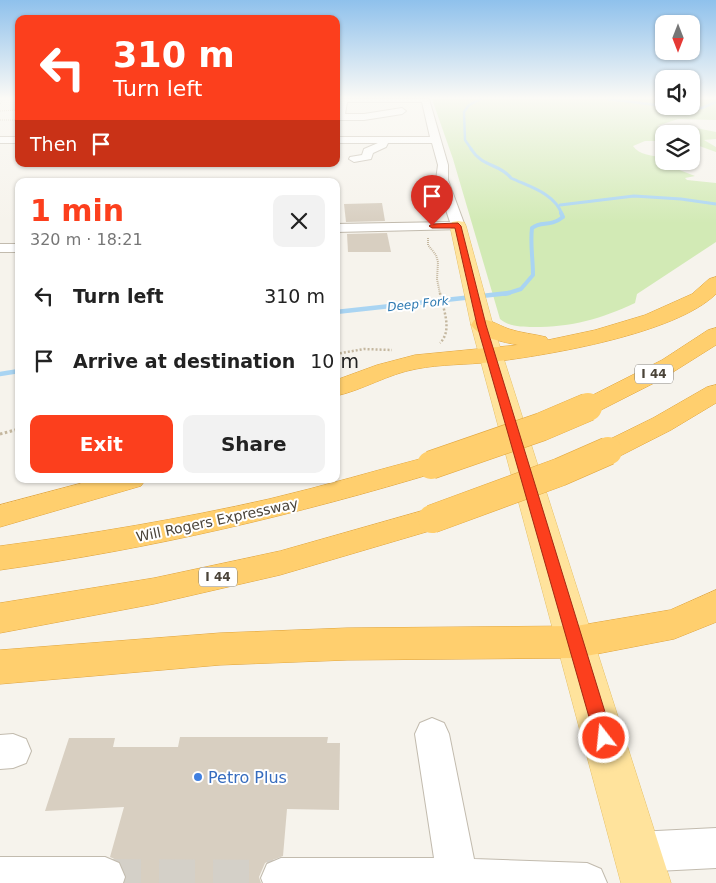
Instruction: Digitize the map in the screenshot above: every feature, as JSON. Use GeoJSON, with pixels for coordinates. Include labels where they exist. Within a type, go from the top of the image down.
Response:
{"type":"FeatureCollection","features":[{"type":"Feature","properties":{"kind":"highway"},"geometry":{"type":"LineString","coordinates":[[340,387],[365,376],[413,362],[438,358],[490,355],[556,344],[639,324],[701,298],[716,283]]}},
{"type":"Feature","properties":{"kind":"highway"},"geometry":{"type":"LineString","coordinates":[[482,325],[504,335],[556,344]]}},
{"type":"Feature","properties":{"kind":"highway","name":"Will Rogers Expressway"},"geometry":{"type":"LineString","coordinates":[[0,558],[125,539],[252,513],[347,490],[431,465],[541,427],[588,407],[656,373],[699,347],[716,334]]}},
{"type":"Feature","properties":{"kind":"highway","name":"I 44"},"geometry":{"type":"LineString","coordinates":[[0,618],[154,591],[280,563],[432,519],[560,472],[608,451],[662,424],[716,392]]}},
{"type":"Feature","properties":{"kind":"highway"},"geometry":{"type":"LineString","coordinates":[[0,516],[117,483]]}},
{"type":"Feature","properties":{"kind":"highway"},"geometry":{"type":"LineString","coordinates":[[0,667],[220,649],[347,644],[576,642],[674,624],[701,613],[716,604]]}},
{"type":"Feature","properties":{"kind":"main road"},"geometry":{"type":"LineString","coordinates":[[458,226],[490,355],[642,868]]}},
{"type":"Feature","properties":{"kind":"street"},"geometry":{"type":"LineString","coordinates":[[354,159],[367,157],[368,151],[382,145],[384,140]]}},
{"type":"Feature","properties":{"kind":"street"},"geometry":{"type":"LineString","coordinates":[[340,228],[458,226],[442,180],[443,165],[436,140]]}},
{"type":"Feature","properties":{"kind":"street"},"geometry":{"type":"LineString","coordinates":[[0,248],[15,248]]}},
{"type":"Feature","properties":{"kind":"street"},"geometry":{"type":"LineString","coordinates":[[432,734],[457,881]]}},
{"type":"Feature","properties":{"kind":"street"},"geometry":{"type":"LineString","coordinates":[[642,868],[716,848]]}},
{"type":"Feature","properties":{"kind":"street"},"geometry":{"type":"LineString","coordinates":[[17,879],[84,879]]}},
{"type":"Feature","properties":{"kind":"street"},"geometry":{"type":"LineString","coordinates":[[290,880],[587,883]]}},
{"type":"Feature","properties":{"kind":"path"},"geometry":{"type":"LineString","coordinates":[[432,226],[428,245],[436,255],[438,262],[437,279],[448,329],[445,338],[434,346]]}},
{"type":"Feature","properties":{"kind":"path"},"geometry":{"type":"LineString","coordinates":[[340,353],[366,348],[392,350]]}},
{"type":"Feature","properties":{"kind":"path"},"geometry":{"type":"LineString","coordinates":[[0,434],[15,430]]}},
{"type":"Feature","properties":{"kind":"green space"},"geometry":{"type":"Polygon","coordinates":[[[446,140],[655,140],[645,141],[633,146],[643,153],[655,156],[655,170],[679,170],[695,176],[685,178],[687,180],[716,183],[716,242],[637,294],[635,303],[610,314],[561,326],[524,327],[507,324],[500,319],[446,140]]]}},
{"type":"Feature","properties":{"kind":"green space"},"geometry":{"type":"Polygon","coordinates":[[[700,140],[704,140],[716,147],[716,152],[700,146],[700,140]]]}},
{"type":"Feature","properties":{"kind":"building"},"geometry":{"type":"Polygon","coordinates":[[[382,203],[385,221],[346,222],[344,204],[382,203]]]}},
{"type":"Feature","properties":{"kind":"building"},"geometry":{"type":"Polygon","coordinates":[[[387,233],[391,252],[348,252],[347,234],[387,233]]]}},
{"type":"Feature","properties":{"kind":"building","name":"Petro Plus"},"geometry":{"type":"Polygon","coordinates":[[[180,737],[328,737],[327,743],[340,743],[339,810],[287,809],[283,856],[265,863],[259,877],[261,883],[125,883],[127,876],[121,862],[110,857],[124,807],[45,811],[69,738],[115,738],[113,747],[178,747],[180,737]]]}},
{"type":"Feature","properties":{"kind":"waterway","name":"Deep Fork"},"geometry":{"type":"LineString","coordinates":[[465,140],[472,150]]}},
{"type":"Feature","properties":{"kind":"waterway","name":"Deep Fork"},"geometry":{"type":"LineString","coordinates":[[471,149],[486,163],[547,196],[562,214]]}},
{"type":"Feature","properties":{"kind":"waterway"},"geometry":{"type":"LineString","coordinates":[[560,205],[634,196],[681,199],[716,204]]}},
{"type":"Feature","properties":{"kind":"waterway","name":"Deep Fork"},"geometry":{"type":"LineString","coordinates":[[508,293],[521,289],[533,275],[532,228],[539,224],[558,220],[563,217],[561,213]]}},
{"type":"Feature","properties":{"kind":"waterway","name":"Deep Fork"},"geometry":{"type":"LineString","coordinates":[[340,312],[508,293]]}},
{"type":"Feature","properties":{"kind":"waterway","name":"Deep Fork"},"geometry":{"type":"LineString","coordinates":[[0,374],[15,372]]}},
{"type":"Feature","properties":{"kind":"tunnel"},"geometry":{"type":"LineString","coordinates":[[105,877],[281,878]]}},
{"type":"Feature","properties":{"kind":"place","name":"Petro Plus"},"geometry":{"type":"Point","coordinates":[198,777]}},
{"type":"Feature","properties":{"kind":"route"},"geometry":{"type":"LineString","coordinates":[[432,226],[458,226],[482,325],[604,738]]}}]}
